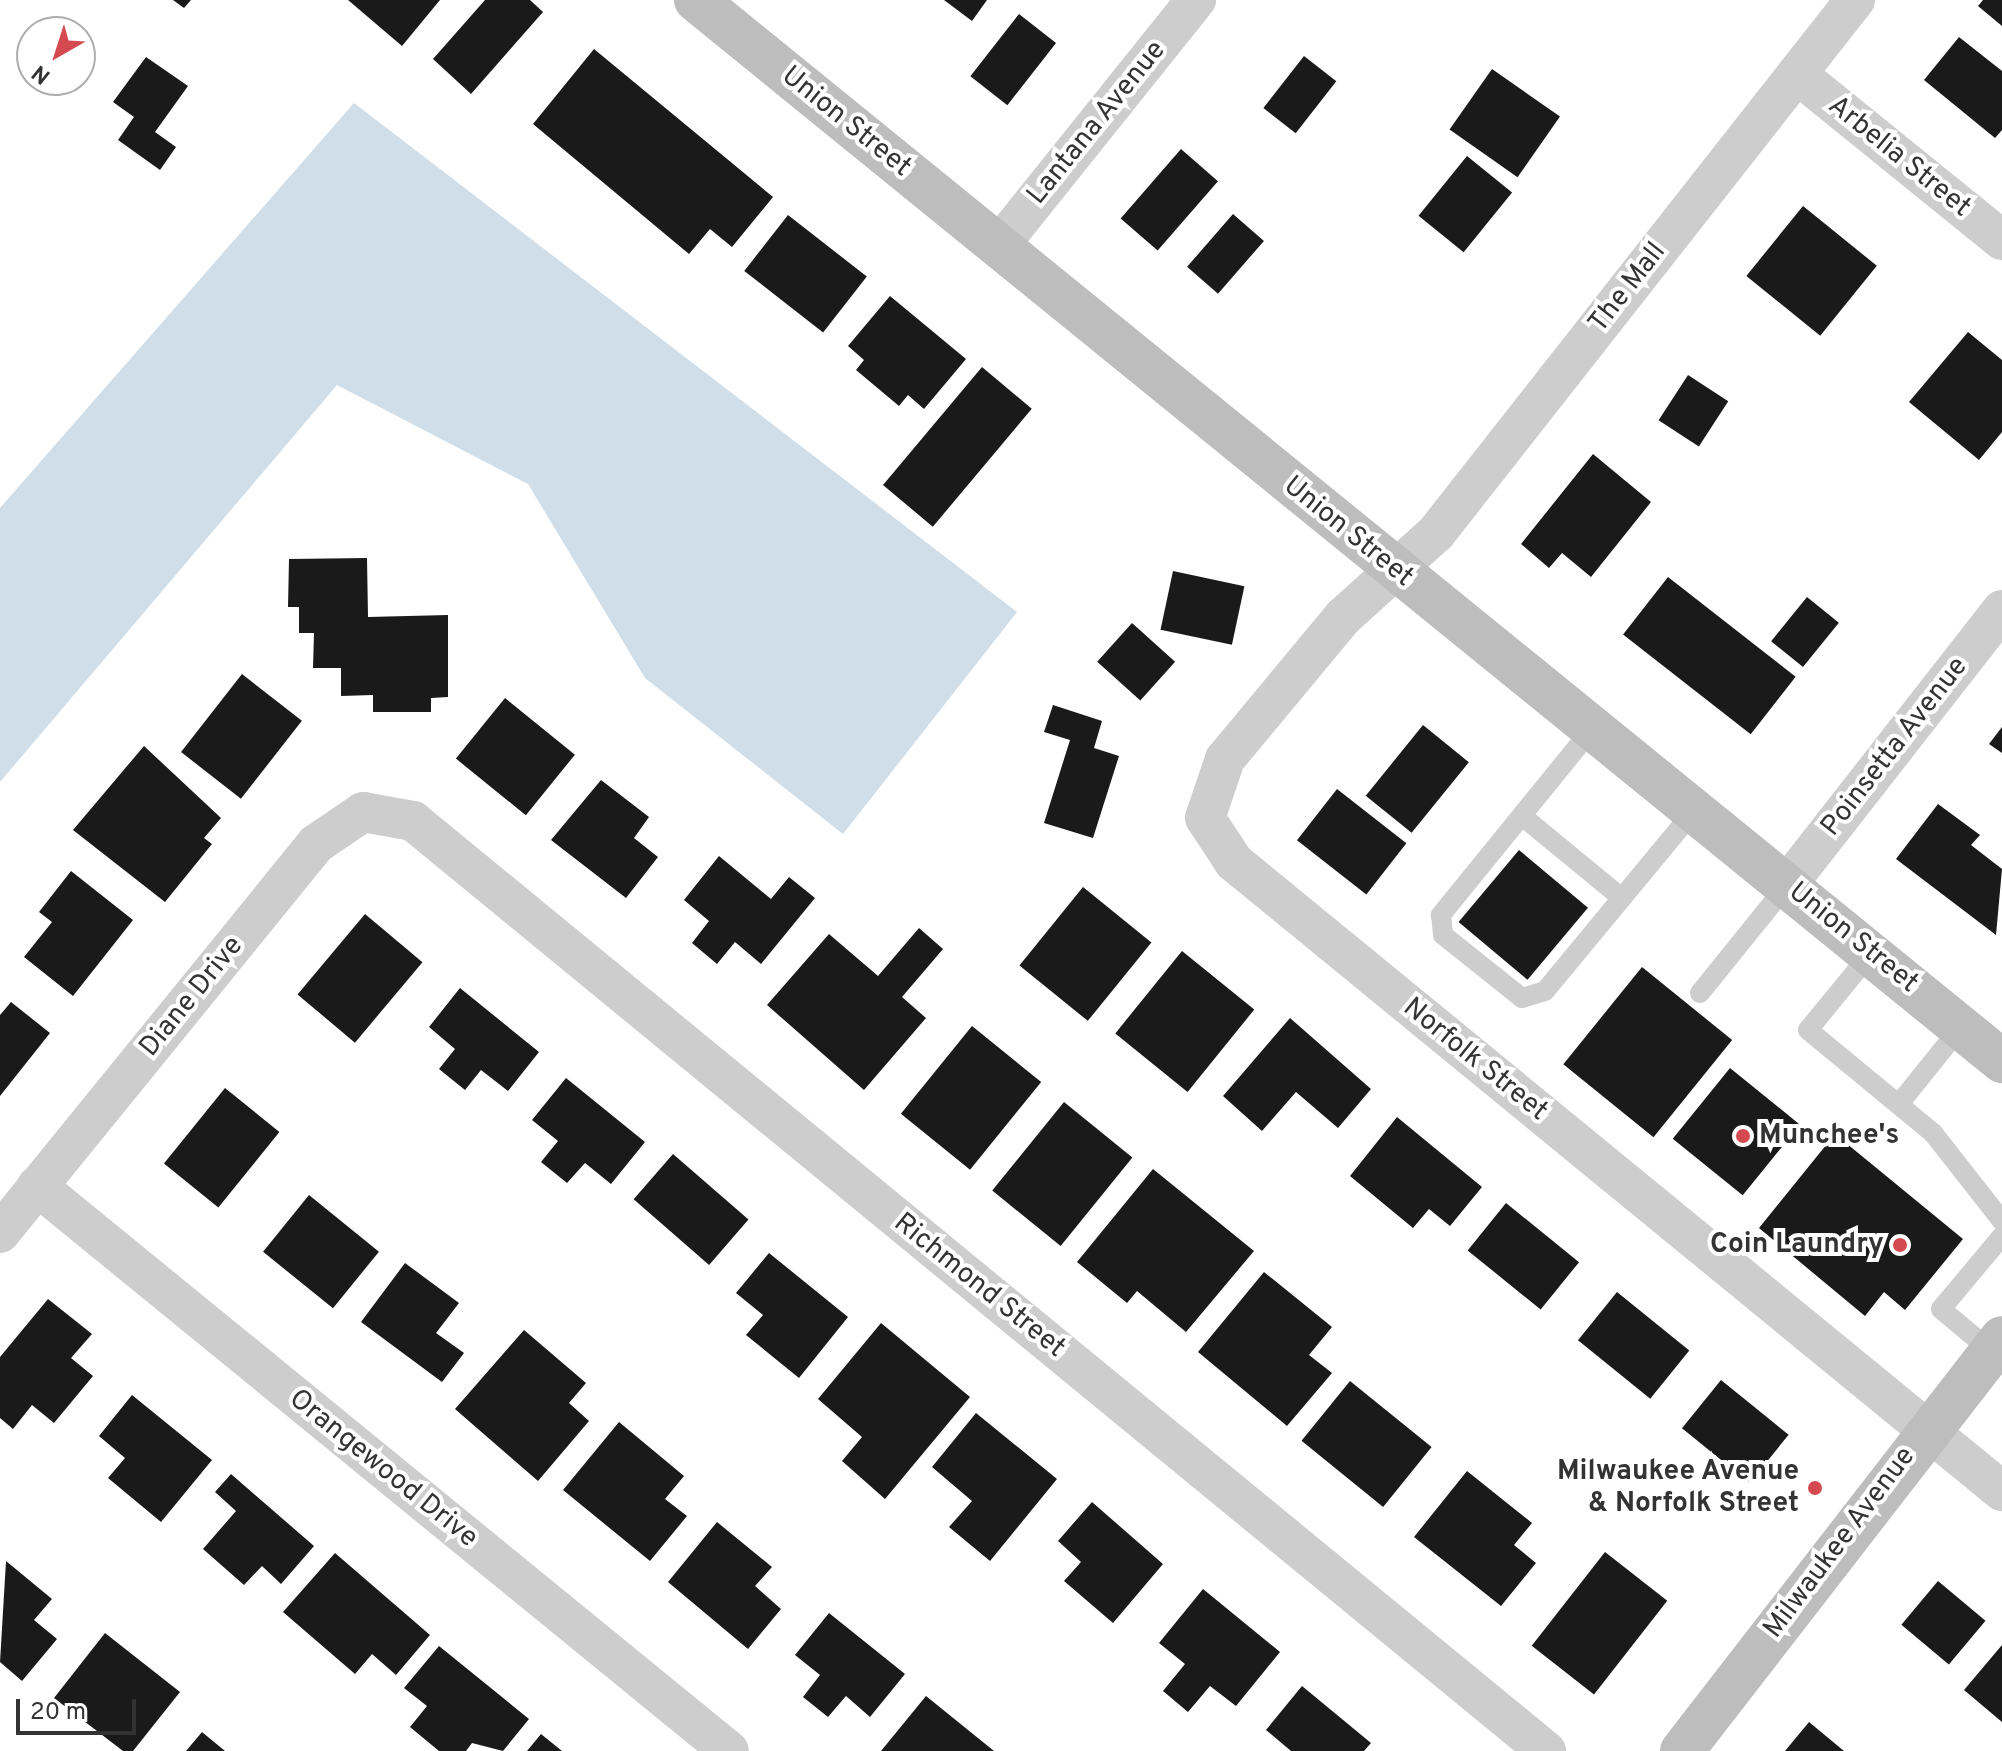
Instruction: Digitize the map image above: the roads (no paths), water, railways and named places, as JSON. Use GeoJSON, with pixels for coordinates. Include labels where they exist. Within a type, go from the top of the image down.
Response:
{"type":"FeatureCollection","features":[{"type":"Feature","properties":{"kind":"street","name":"Union Street"},"geometry":{"type":"LineString","coordinates":[[696,0],[2002,1061]]}},
{"type":"Feature","properties":{"kind":"street","name":"Lantana Avenue"},"geometry":{"type":"LineString","coordinates":[[998,247],[1196,0]]}},
{"type":"Feature","properties":{"kind":"street","name":"The Mall"},"geometry":{"type":"LineString","coordinates":[[1394,569],[1436,533],[1855,0]]}},
{"type":"Feature","properties":{"kind":"street","name":"Arbelia Street"},"geometry":{"type":"LineString","coordinates":[[1797,74],[2002,240]]}},
{"type":"Feature","properties":{"kind":"street","name":"Norfolk Street"},"geometry":{"type":"LineString","coordinates":[[1394,569],[1343,617],[1225,759],[1205,818],[1234,862],[2002,1491]]}},
{"type":"Feature","properties":{"kind":"street","name":"Poinsetta Avenue"},"geometry":{"type":"LineString","coordinates":[[1787,885],[2002,610]]}},
{"type":"Feature","properties":{"kind":"street","name":"Diane Drive"},"geometry":{"type":"LineString","coordinates":[[0,1233],[316,844],[363,812],[413,821]]}},
{"type":"Feature","properties":{"kind":"street","name":"Richmond Street"},"geometry":{"type":"LineString","coordinates":[[413,821],[1546,1751]]}},
{"type":"Feature","properties":{"kind":"street","name":"Orangewood Drive"},"geometry":{"type":"LineString","coordinates":[[37,1186],[729,1751]]}},
{"type":"Feature","properties":{"kind":"street","name":"Milwaukee Avenue"},"geometry":{"type":"LineString","coordinates":[[1682,1751],[1927,1430],[1997,1344]]}},
{"type":"Feature","properties":{"kind":"lane"},"geometry":{"type":"LineString","coordinates":[[1592,729],[1441,915],[1443,935],[1522,998],[1535,998],[1695,810]]}},
{"type":"Feature","properties":{"kind":"lane"},"geometry":{"type":"LineString","coordinates":[[1522,816],[1622,898]]}},
{"type":"Feature","properties":{"kind":"lane"},"geometry":{"type":"LineString","coordinates":[[1700,993],[1787,885]]}},
{"type":"Feature","properties":{"kind":"lane"},"geometry":{"type":"LineString","coordinates":[[1871,953],[1808,1030],[1933,1133],[2002,1221]]}},
{"type":"Feature","properties":{"kind":"lane"},"geometry":{"type":"LineString","coordinates":[[1899,1104],[1961,1027]]}},
{"type":"Feature","properties":{"kind":"lane"},"geometry":{"type":"LineString","coordinates":[[1997,1344],[1941,1309],[2002,1236]]}},
{"type":"Feature","properties":{"kind":"place","name":"Munchee's"},"geometry":{"type":"Point","coordinates":[1743,1136]}},
{"type":"Feature","properties":{"kind":"place","name":"Coin Laundry"},"geometry":{"type":"Point","coordinates":[1900,1245]}},
{"type":"Feature","properties":{"kind":"place","name":"Milwaukee Avenue & Norfolk Street"},"geometry":{"type":"Point","coordinates":[1815,1488]}}]}
